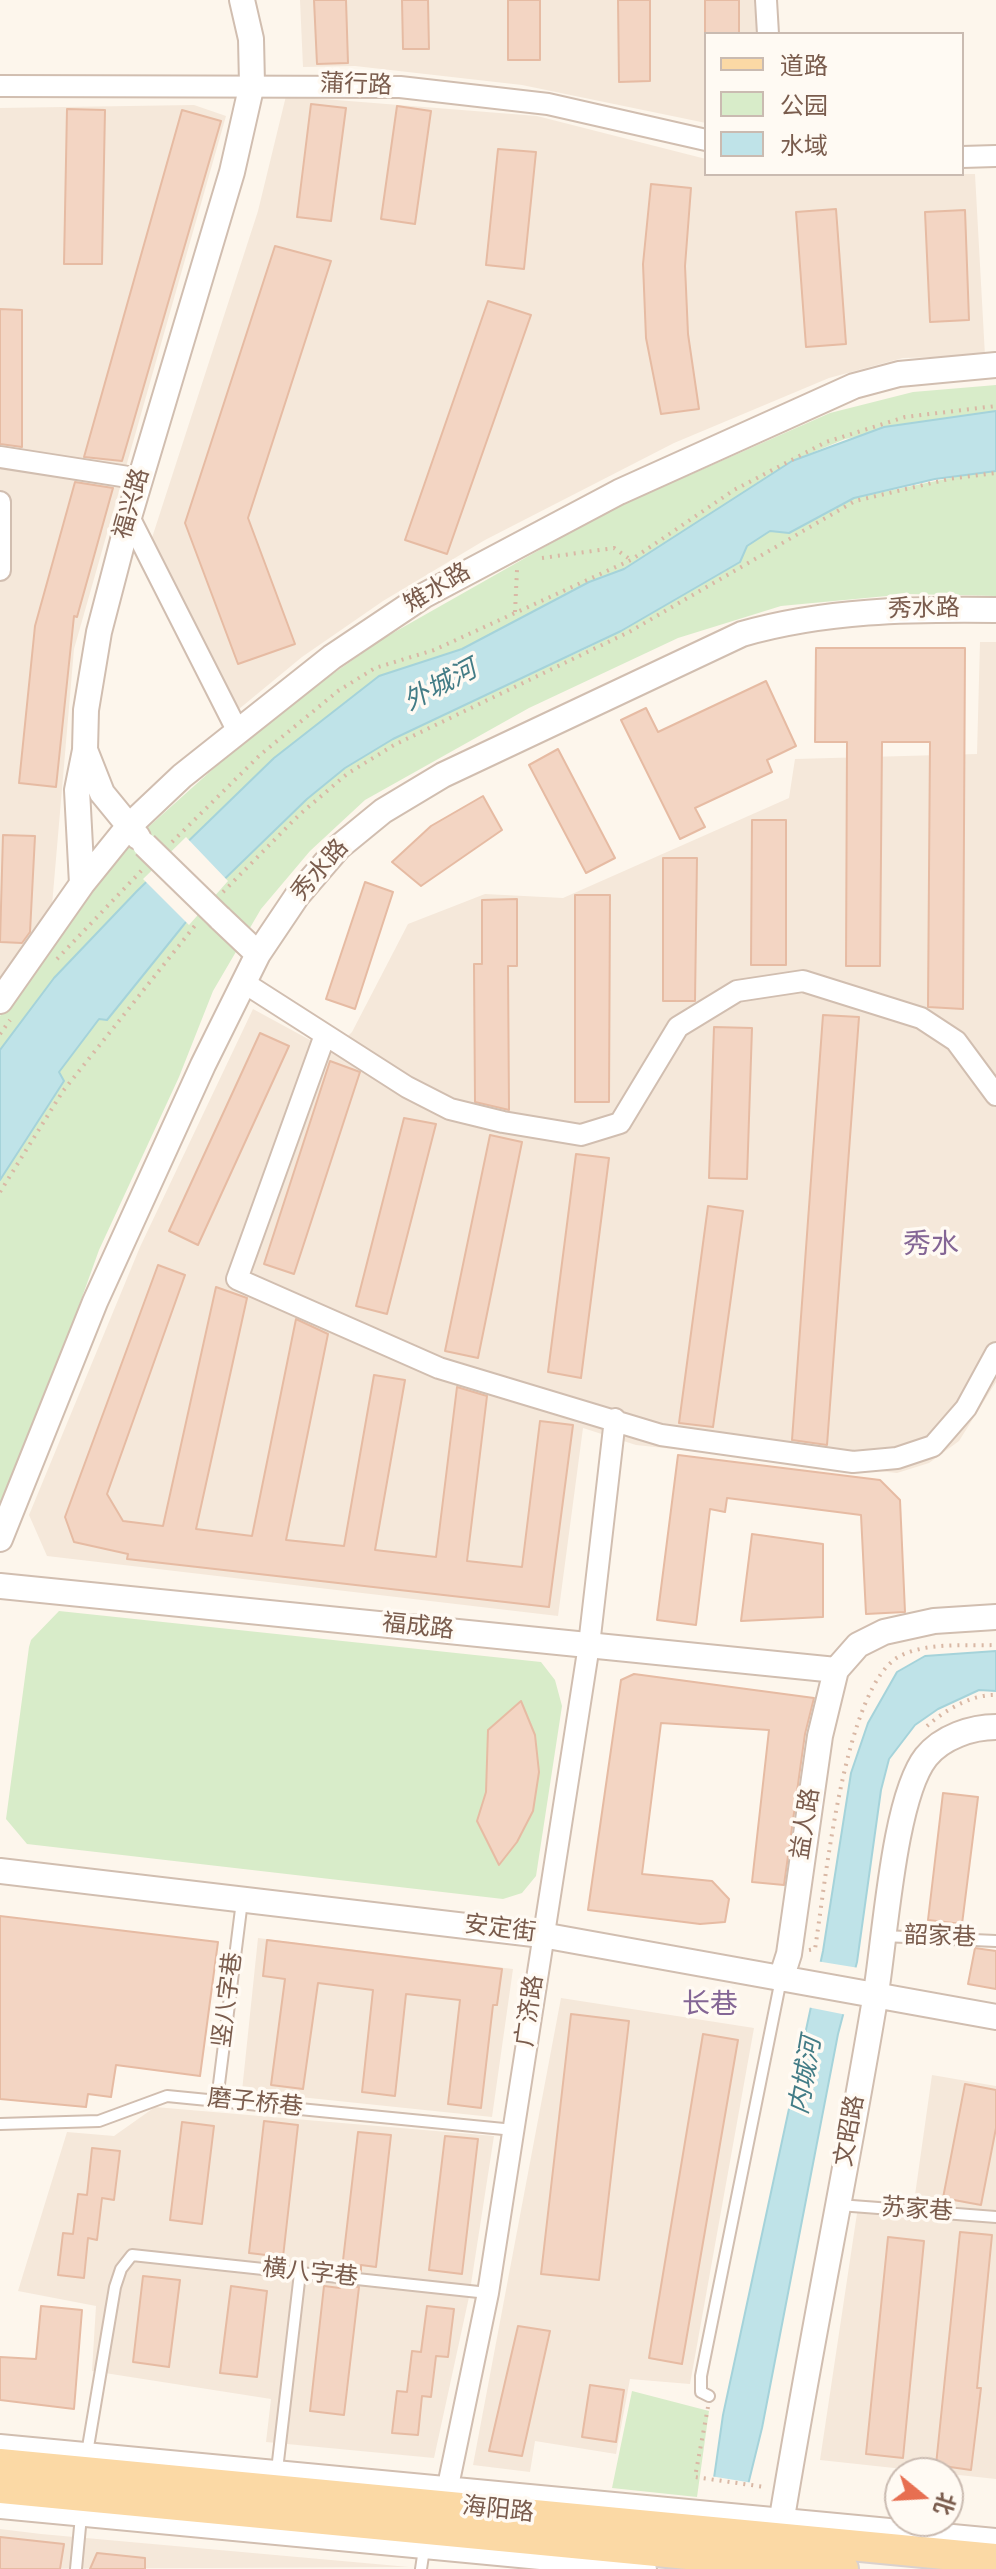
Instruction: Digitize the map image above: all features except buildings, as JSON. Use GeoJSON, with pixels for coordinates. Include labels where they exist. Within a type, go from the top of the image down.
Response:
{"type":"FeatureCollection","features":[{"type":"Feature","properties":{"kind":"main road","name":"海阳路"},"geometry":{"type":"LineString","coordinates":[[0,2464],[434,2527]]}},
{"type":"Feature","properties":{"kind":"main road","name":"海阳路"},"geometry":{"type":"LineString","coordinates":[[0,2488],[434,2527],[687,2531],[765,2543],[996,2559]]}},
{"type":"Feature","properties":{"kind":"main road","name":"海阳路"},"geometry":{"type":"LineString","coordinates":[[765,2543],[843,2569]]}},
{"type":"Feature","properties":{"kind":"street","name":"福兴路"},"geometry":{"type":"LineString","coordinates":[[242,0],[251,39],[252,84],[232,172],[129,517],[91,672],[85,750],[102,793],[128,827],[152,854],[258,954]]}},
{"type":"Feature","properties":{"kind":"street"},"geometry":{"type":"LineString","coordinates":[[766,0],[768,32]]}},
{"type":"Feature","properties":{"kind":"street","name":"蒲行路"},"geometry":{"type":"LineString","coordinates":[[0,86],[252,84],[400,87],[548,104],[704,140]]}},
{"type":"Feature","properties":{"kind":"street"},"geometry":{"type":"LineString","coordinates":[[964,157],[996,156]]}},
{"type":"Feature","properties":{"kind":"street","name":"雉水路"},"geometry":{"type":"LineString","coordinates":[[9,1006],[82,884],[128,827],[237,730],[332,657],[423,596],[482,562],[670,468],[854,386],[899,374],[996,365]]}},
{"type":"Feature","properties":{"kind":"street"},"geometry":{"type":"LineString","coordinates":[[0,457],[141,479]]}},
{"type":"Feature","properties":{"kind":"street"},"geometry":{"type":"LineString","coordinates":[[0,502],[0,570]]}},
{"type":"Feature","properties":{"kind":"street"},"geometry":{"type":"LineString","coordinates":[[129,517],[237,730]]}},
{"type":"Feature","properties":{"kind":"street","name":"秀水路"},"geometry":{"type":"LineString","coordinates":[[0,1539],[95,1302],[243,982],[297,896],[339,847],[383,811],[443,775],[742,634],[791,620],[851,612],[996,610]]}},
{"type":"Feature","properties":{"kind":"street"},"geometry":{"type":"LineString","coordinates":[[82,884],[77,790],[85,750]]}},
{"type":"Feature","properties":{"kind":"street"},"geometry":{"type":"LineString","coordinates":[[243,982],[407,1087],[450,1109],[503,1122],[581,1135],[620,1123],[678,1027],[737,991],[803,981],[921,1018],[956,1041],[996,1095]]}},
{"type":"Feature","properties":{"kind":"street"},"geometry":{"type":"LineString","coordinates":[[325,1035],[237,1279],[439,1368],[661,1435],[853,1462],[897,1458],[933,1446],[966,1408],[996,1353]]}},
{"type":"Feature","properties":{"kind":"street","name":"广济路"},"geometry":{"type":"LineString","coordinates":[[434,2527],[488,2293],[589,1645],[615,1419]]}},
{"type":"Feature","properties":{"kind":"street","name":"福成路"},"geometry":{"type":"LineString","coordinates":[[0,1586],[836,1670]]}},
{"type":"Feature","properties":{"kind":"street"},"geometry":{"type":"LineString","coordinates":[[836,1670],[858,1645],[884,1632],[934,1621],[996,1617]]}},
{"type":"Feature","properties":{"kind":"street","name":"益人路"},"geometry":{"type":"LineString","coordinates":[[786,1980],[820,1736],[836,1670]]}},
{"type":"Feature","properties":{"kind":"street","name":"文昭路"},"geometry":{"type":"LineString","coordinates":[[765,2543],[838,2205],[870,1994],[908,1792],[926,1757],[952,1737],[978,1727],[996,1727]]}},
{"type":"Feature","properties":{"kind":"street","name":"安定街"},"geometry":{"type":"LineString","coordinates":[[0,1871],[542,1935],[996,2017]]}},
{"type":"Feature","properties":{"kind":"street"},"geometry":{"type":"LineString","coordinates":[[0,2445],[277,2470],[434,2527],[646,2569]]}},
{"type":"Feature","properties":{"kind":"street"},"geometry":{"type":"LineString","coordinates":[[0,2508],[81,2516],[687,2531],[765,2543],[996,2539]]}},
{"type":"Feature","properties":{"kind":"lane","name":"竖八字巷"},"geometry":{"type":"LineString","coordinates":[[217,2100],[242,1899]]}},
{"type":"Feature","properties":{"kind":"lane","name":"韶家巷"},"geometry":{"type":"LineString","coordinates":[[883,1936],[996,1941]]}},
{"type":"Feature","properties":{"kind":"lane"},"geometry":{"type":"LineString","coordinates":[[709,2396],[701,2392],[701,2376],[786,1980]]}},
{"type":"Feature","properties":{"kind":"lane","name":"磨子桥巷"},"geometry":{"type":"LineString","coordinates":[[0,2124],[99,2121],[167,2096],[514,2130]]}},
{"type":"Feature","properties":{"kind":"lane","name":"苏家巷"},"geometry":{"type":"LineString","coordinates":[[838,2205],[996,2217]]}},
{"type":"Feature","properties":{"kind":"lane","name":"横八字巷"},"geometry":{"type":"LineString","coordinates":[[87,2453],[115,2287],[121,2269],[132,2255],[488,2293]]}},
{"type":"Feature","properties":{"kind":"lane"},"geometry":{"type":"LineString","coordinates":[[277,2470],[300,2273]]}},
{"type":"Feature","properties":{"kind":"lane"},"geometry":{"type":"LineString","coordinates":[[76,2569],[81,2516]]}},
{"type":"Feature","properties":{"kind":"path"},"geometry":{"type":"LineString","coordinates":[[56,961],[152,854],[260,755],[338,691],[375,668],[434,650],[631,560],[734,490],[826,442],[905,417],[996,406]]}},
{"type":"Feature","properties":{"kind":"path"},"geometry":{"type":"LineString","coordinates":[[541,559],[614,548],[631,560]]}},
{"type":"Feature","properties":{"kind":"path"},"geometry":{"type":"LineString","coordinates":[[515,612],[517,569],[527,561]]}},
{"type":"Feature","properties":{"kind":"path"},"geometry":{"type":"LineString","coordinates":[[0,1034],[9,1006]]}},
{"type":"Feature","properties":{"kind":"path"},"geometry":{"type":"LineString","coordinates":[[789,1954],[815,1949],[845,1768],[868,1693],[899,1656],[944,1646],[996,1645]]}},
{"type":"Feature","properties":{"kind":"path"},"geometry":{"type":"LineString","coordinates":[[695,2477],[765,2489]]}},
{"type":"Feature","properties":{"kind":"shaded area"},"geometry":{"type":"Polygon","coordinates":[[[300,0],[754,0],[757,32],[704,32],[704,123],[522,85],[355,66],[303,67],[300,0]]]}},
{"type":"Feature","properties":{"kind":"shaded area"},"geometry":{"type":"Polygon","coordinates":[[[286,96],[537,116],[704,158],[704,176],[975,174],[985,356],[903,358],[829,378],[674,443],[485,540],[383,601],[302,657],[239,709],[149,547],[258,211],[286,96]]]}},
{"type":"Feature","properties":{"kind":"shaded area"},"geometry":{"type":"Polygon","coordinates":[[[194,105],[226,116],[74,649],[51,917],[0,990],[0,108],[194,105]]]}},
{"type":"Feature","properties":{"kind":"shaded area"},"geometry":{"type":"Polygon","coordinates":[[[980,642],[996,642],[996,1382],[959,1441],[929,1463],[897,1473],[636,1445],[583,1428],[558,1616],[47,1556],[29,1515],[140,1247],[253,1009],[332,1052],[352,1032],[408,924],[485,894],[563,898],[789,798],[795,759],[977,754],[980,642]]]}},
{"type":"Feature","properties":{"kind":"shaded area"},"geometry":{"type":"Polygon","coordinates":[[[258,1938],[513,1969],[492,2117],[242,2091],[258,1938]]]}},
{"type":"Feature","properties":{"kind":"shaded area"},"geometry":{"type":"Polygon","coordinates":[[[561,1998],[754,2028],[690,2384],[630,2379],[616,2454],[535,2441],[530,2472],[473,2465],[561,1998]]]}},
{"type":"Feature","properties":{"kind":"shaded area"},"geometry":{"type":"Polygon","coordinates":[[[932,2075],[996,2086],[996,2479],[964,2476],[964,2457],[884,2457],[884,2467],[820,2460],[859,2200],[914,2202],[932,2075]]]}},
{"type":"Feature","properties":{"kind":"shaded area"},"geometry":{"type":"Polygon","coordinates":[[[155,2107],[494,2136],[469,2297],[434,2458],[266,2442],[271,2399],[92,2371],[96,2306],[18,2291],[67,2132],[114,2136],[155,2107]]]}},
{"type":"Feature","properties":{"kind":"shaded area"},"geometry":{"type":"Polygon","coordinates":[[[0,2529],[41,2534],[409,2567],[0,2569],[0,2529]]]}},
{"type":"Feature","properties":{"kind":"green space"},"geometry":{"type":"Polygon","coordinates":[[[996,385],[996,411],[845,439],[792,461],[624,569],[589,582],[462,649],[379,676],[274,758],[137,891],[54,978],[0,1050],[0,1016],[116,856],[271,717],[384,638],[608,511],[830,413],[913,392],[996,385]]]}},
{"type":"Feature","properties":{"kind":"green space"},"geometry":{"type":"Polygon","coordinates":[[[996,471],[996,596],[908,594],[781,606],[678,638],[529,708],[365,800],[310,851],[261,909],[213,991],[179,1077],[99,1250],[58,1364],[0,1504],[0,1180],[64,1081],[59,1072],[99,1018],[107,1020],[189,920],[247,856],[309,797],[375,748],[443,712],[619,632],[658,609],[770,531],[789,533],[854,498],[996,471]]]}},
{"type":"Feature","properties":{"kind":"green space"},"geometry":{"type":"Polygon","coordinates":[[[59,1611],[541,1662],[555,1680],[562,1706],[536,1876],[522,1893],[503,1899],[27,1844],[6,1819],[29,1647],[31,1640],[59,1611]]]}},
{"type":"Feature","properties":{"kind":"green space"},"geometry":{"type":"Polygon","coordinates":[[[632,2391],[709,2411],[697,2497],[612,2488],[632,2391]]]}},
{"type":"Feature","properties":{"kind":"water","name":"外城河"},"geometry":{"type":"Polygon","coordinates":[[[996,411],[996,471],[935,479],[854,498],[789,533],[770,531],[747,546],[740,562],[621,631],[393,739],[345,768],[307,799],[207,896],[107,1020],[99,1019],[59,1072],[64,1081],[0,1180],[0,1050],[54,978],[137,891],[274,758],[379,676],[462,649],[589,582],[624,569],[792,461],[884,427],[996,411]]]}},
{"type":"Feature","properties":{"kind":"water","name":"内城河"},"geometry":{"type":"Polygon","coordinates":[[[996,1651],[996,1691],[979,1690],[938,1709],[915,1725],[889,1759],[881,1790],[857,1962],[838,2034],[762,2428],[745,2497],[701,2569],[723,2415],[823,1951],[851,1773],[868,1723],[897,1672],[925,1656],[996,1651]]]}},
{"type":"Feature","properties":{"kind":"pier"},"geometry":{"type":"Polygon","coordinates":[[[186,837],[228,881],[189,925],[143,879],[186,837]]]}},
{"type":"Feature","properties":{"kind":"pier"},"geometry":{"type":"Polygon","coordinates":[[[816,1961],[859,1968],[847,2015],[807,2007],[816,1961]]]}},
{"type":"Feature","properties":{"kind":"pier"},"geometry":{"type":"Polygon","coordinates":[[[710,2476],[753,2483],[741,2569],[697,2569],[710,2476]]]}},
{"type":"Feature","properties":{"kind":"district","name":"秀水"},"geometry":{"type":"Point","coordinates":[931,1246]}},
{"type":"Feature","properties":{"kind":"district","name":"长巷"},"geometry":{"type":"Point","coordinates":[710,2006]}}]}
